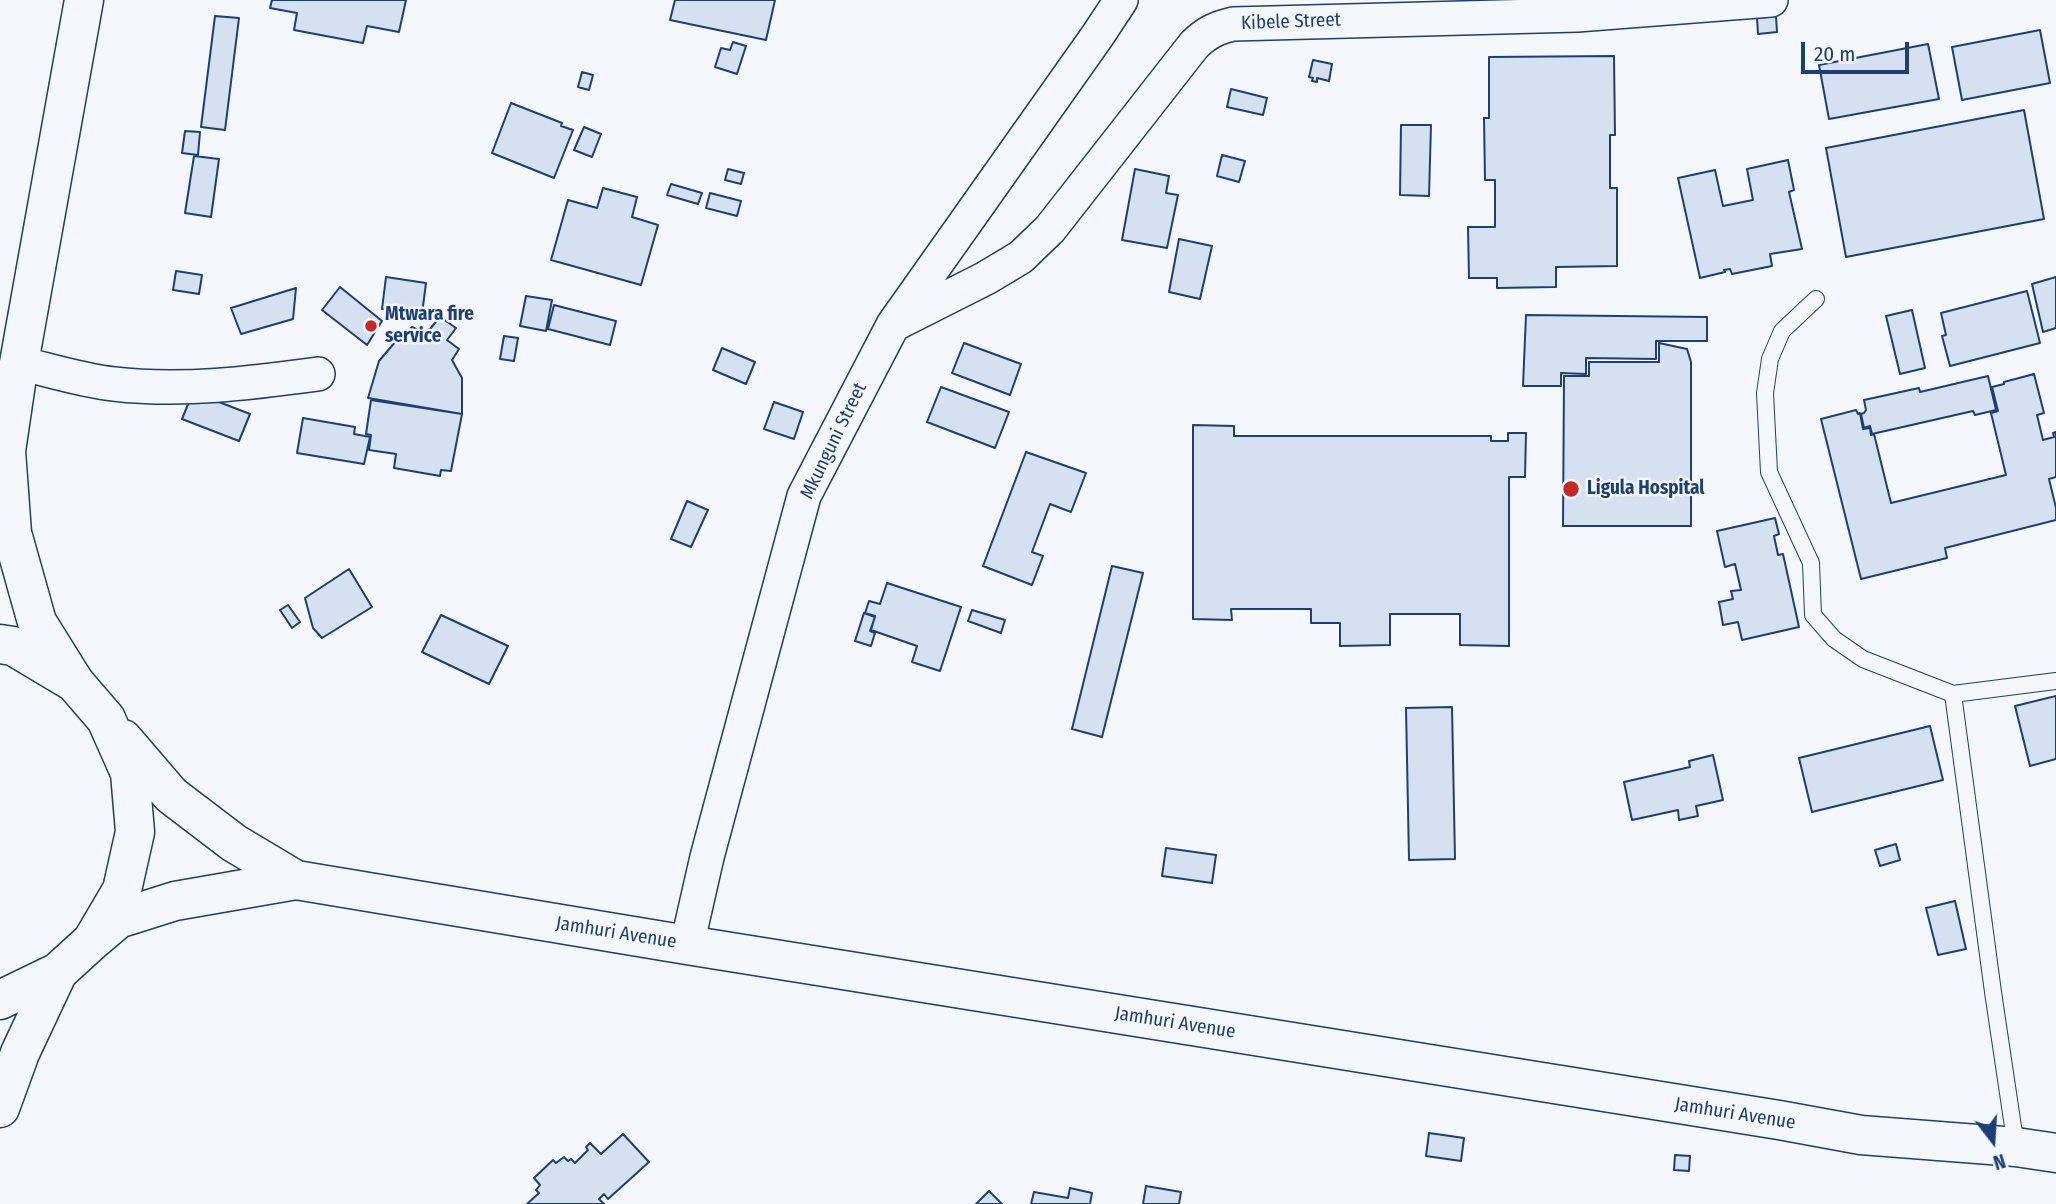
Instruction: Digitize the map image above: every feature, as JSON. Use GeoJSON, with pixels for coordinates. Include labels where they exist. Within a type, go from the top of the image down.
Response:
{"type":"FeatureCollection","features":[{"type":"Feature","properties":{"kind":"main road"},"geometry":{"type":"LineString","coordinates":[[84,0],[3,457],[12,533],[37,622],[75,683],[171,795],[234,843],[296,880]]}},
{"type":"Feature","properties":{"kind":"main road"},"geometry":{"type":"LineString","coordinates":[[0,644],[13,646],[75,683]]}},
{"type":"Feature","properties":{"kind":"main road"},"geometry":{"type":"LineString","coordinates":[[92,941],[122,890],[135,832],[130,773],[106,719]]}},
{"type":"Feature","properties":{"kind":"main road"},"geometry":{"type":"LineString","coordinates":[[0,1000],[58,972],[118,919],[176,901],[296,880]]}},
{"type":"Feature","properties":{"kind":"main road","name":"Jamhuri Avenue"},"geometry":{"type":"LineString","coordinates":[[296,880],[1861,1135],[2016,1147],[2056,1153]]}},
{"type":"Feature","properties":{"kind":"main road"},"geometry":{"type":"LineString","coordinates":[[0,1108],[20,1054],[58,972]]}},
{"type":"Feature","properties":{"kind":"street","name":"Mkunguni Street"},"geometry":{"type":"LineString","coordinates":[[687,945],[707,857],[804,496],[893,325],[1121,0]]}},
{"type":"Feature","properties":{"kind":"street","name":"Kibele Street"},"geometry":{"type":"LineString","coordinates":[[893,325],[986,278],[1021,257],[1050,229],[1194,45],[1206,33],[1219,27],[1233,24],[1577,15],[1770,0]]}},
{"type":"Feature","properties":{"kind":"street"},"geometry":{"type":"LineString","coordinates":[[19,363],[112,384],[185,387],[246,384],[318,374]]}},
{"type":"Feature","properties":{"kind":"lane"},"geometry":{"type":"LineString","coordinates":[[1816,299],[1782,331],[1770,359],[1765,393],[1769,472],[1811,563],[1813,615],[1834,639],[1863,659],[1952,694],[2056,681]]}},
{"type":"Feature","properties":{"kind":"lane"},"geometry":{"type":"LineString","coordinates":[[1952,694],[2016,1147]]}},
{"type":"Feature","properties":{"kind":"building"},"geometry":{"type":"Polygon","coordinates":[[[272,0],[406,0],[399,32],[367,26],[363,43],[294,30],[297,13],[270,8],[272,0]]]}},
{"type":"Feature","properties":{"kind":"building"},"geometry":{"type":"Polygon","coordinates":[[[675,0],[775,0],[766,40],[670,20],[675,0]]]}},
{"type":"Feature","properties":{"kind":"building"},"geometry":{"type":"Polygon","coordinates":[[[215,16],[239,18],[225,130],[201,127],[215,16]]]}},
{"type":"Feature","properties":{"kind":"building"},"geometry":{"type":"Polygon","coordinates":[[[1776,16],[1777,32],[1758,34],[1757,18],[1776,16]]]}},
{"type":"Feature","properties":{"kind":"building"},"geometry":{"type":"Polygon","coordinates":[[[2040,30],[2050,83],[1962,100],[1952,47],[2040,30]]]}},
{"type":"Feature","properties":{"kind":"building"},"geometry":{"type":"Polygon","coordinates":[[[733,42],[746,46],[737,74],[715,67],[721,48],[730,50],[733,42]]]}},
{"type":"Feature","properties":{"kind":"building"},"geometry":{"type":"Polygon","coordinates":[[[1928,44],[1939,99],[1829,119],[1819,65],[1928,44]]]}},
{"type":"Feature","properties":{"kind":"building"},"geometry":{"type":"Polygon","coordinates":[[[1614,56],[1615,135],[1610,135],[1610,188],[1617,188],[1617,266],[1556,267],[1556,287],[1497,288],[1497,278],[1469,278],[1468,227],[1495,227],[1495,180],[1485,180],[1484,118],[1489,118],[1489,57],[1614,56]]]}},
{"type":"Feature","properties":{"kind":"building"},"geometry":{"type":"Polygon","coordinates":[[[1313,60],[1332,64],[1329,81],[1317,78],[1317,82],[1312,81],[1313,78],[1309,77],[1313,60]]]}},
{"type":"Feature","properties":{"kind":"building"},"geometry":{"type":"Polygon","coordinates":[[[582,72],[593,75],[589,90],[578,87],[582,72]]]}},
{"type":"Feature","properties":{"kind":"building"},"geometry":{"type":"Polygon","coordinates":[[[1231,89],[1267,98],[1263,115],[1227,107],[1231,89]]]}},
{"type":"Feature","properties":{"kind":"building"},"geometry":{"type":"Polygon","coordinates":[[[511,103],[573,130],[554,178],[492,153],[511,103]]]}},
{"type":"Feature","properties":{"kind":"building"},"geometry":{"type":"Polygon","coordinates":[[[2024,110],[2044,219],[1846,257],[1826,148],[2024,110]]]}},
{"type":"Feature","properties":{"kind":"building"},"geometry":{"type":"Polygon","coordinates":[[[1401,125],[1431,125],[1429,196],[1400,195],[1401,125]]]}},
{"type":"Feature","properties":{"kind":"building"},"geometry":{"type":"Polygon","coordinates":[[[584,127],[601,134],[592,157],[574,150],[584,127]]]}},
{"type":"Feature","properties":{"kind":"building"},"geometry":{"type":"Polygon","coordinates":[[[185,131],[200,132],[198,155],[182,153],[185,131]]]}},
{"type":"Feature","properties":{"kind":"building"},"geometry":{"type":"Polygon","coordinates":[[[1222,155],[1245,161],[1239,182],[1217,176],[1222,155]]]}},
{"type":"Feature","properties":{"kind":"building"},"geometry":{"type":"Polygon","coordinates":[[[194,156],[219,159],[211,217],[185,213],[194,156]]]}},
{"type":"Feature","properties":{"kind":"building"},"geometry":{"type":"Polygon","coordinates":[[[1788,160],[1794,190],[1789,192],[1802,249],[1770,254],[1772,266],[1732,274],[1730,269],[1724,270],[1725,272],[1700,278],[1678,178],[1715,170],[1723,206],[1753,200],[1747,169],[1788,160]]]}},
{"type":"Feature","properties":{"kind":"building"},"geometry":{"type":"Polygon","coordinates":[[[728,169],[744,173],[741,184],[725,180],[728,169]]]}},
{"type":"Feature","properties":{"kind":"building"},"geometry":{"type":"Polygon","coordinates":[[[1135,169],[1169,176],[1166,193],[1178,195],[1167,248],[1122,240],[1135,169]]]}},
{"type":"Feature","properties":{"kind":"building"},"geometry":{"type":"Polygon","coordinates":[[[671,184],[702,193],[698,204],[667,195],[671,184]]]}},
{"type":"Feature","properties":{"kind":"building"},"geometry":{"type":"Polygon","coordinates":[[[603,188],[637,197],[632,217],[658,225],[641,285],[551,260],[568,200],[597,208],[603,188]]]}},
{"type":"Feature","properties":{"kind":"building"},"geometry":{"type":"Polygon","coordinates":[[[710,193],[741,201],[737,216],[706,208],[710,193]]]}},
{"type":"Feature","properties":{"kind":"building"},"geometry":{"type":"Polygon","coordinates":[[[1179,239],[1212,246],[1200,299],[1169,292],[1179,239]]]}},
{"type":"Feature","properties":{"kind":"building"},"geometry":{"type":"Polygon","coordinates":[[[176,271],[202,275],[199,294],[173,290],[176,271]]]}},
{"type":"Feature","properties":{"kind":"building"},"geometry":{"type":"Polygon","coordinates":[[[386,277],[426,283],[422,314],[382,309],[386,277]]]}},
{"type":"Feature","properties":{"kind":"building"},"geometry":{"type":"Polygon","coordinates":[[[2056,277],[2056,328],[2043,332],[2032,284],[2056,277]]]}},
{"type":"Feature","properties":{"kind":"building"},"geometry":{"type":"Polygon","coordinates":[[[340,287],[382,321],[367,345],[322,310],[340,287]]]}},
{"type":"Feature","properties":{"kind":"building"},"geometry":{"type":"Polygon","coordinates":[[[296,288],[293,319],[241,334],[231,308],[296,288]]]}},
{"type":"Feature","properties":{"kind":"building"},"geometry":{"type":"Polygon","coordinates":[[[2027,291],[2040,343],[1950,366],[1942,336],[1946,335],[1941,313],[2027,291]]]}},
{"type":"Feature","properties":{"kind":"building"},"geometry":{"type":"Polygon","coordinates":[[[526,296],[552,300],[546,331],[520,326],[526,296]]]}},
{"type":"Feature","properties":{"kind":"building"},"geometry":{"type":"Polygon","coordinates":[[[554,305],[616,321],[610,345],[548,329],[554,305]]]}},
{"type":"Feature","properties":{"kind":"building"},"geometry":{"type":"Polygon","coordinates":[[[1912,310],[1925,368],[1900,374],[1886,316],[1912,310]]]}},
{"type":"Feature","properties":{"kind":"building"},"geometry":{"type":"Polygon","coordinates":[[[1526,315],[1707,317],[1707,341],[1656,341],[1656,359],[1586,358],[1586,374],[1561,373],[1561,386],[1523,386],[1526,315]]]}},
{"type":"Feature","properties":{"kind":"building"},"geometry":{"type":"Polygon","coordinates":[[[440,317],[456,328],[447,340],[459,349],[452,360],[462,378],[462,414],[368,398],[379,361],[396,341],[412,327],[425,333],[440,317]]]}},
{"type":"Feature","properties":{"kind":"building"},"geometry":{"type":"Polygon","coordinates":[[[504,336],[518,338],[514,361],[500,359],[504,336]]]}},
{"type":"Feature","properties":{"kind":"building"},"geometry":{"type":"Polygon","coordinates":[[[964,343],[1021,364],[1010,395],[952,373],[964,343]]]}},
{"type":"Feature","properties":{"kind":"building"},"geometry":{"type":"Polygon","coordinates":[[[1659,343],[1687,349],[1691,362],[1691,526],[1563,526],[1564,376],[1589,376],[1589,362],[1659,362],[1659,343]]]}},
{"type":"Feature","properties":{"kind":"building"},"geometry":{"type":"Polygon","coordinates":[[[722,348],[755,362],[746,384],[713,370],[722,348]]]}},
{"type":"Feature","properties":{"kind":"building"},"geometry":{"type":"Polygon","coordinates":[[[2034,374],[2044,413],[2037,415],[2043,440],[2054,437],[2053,433],[2056,432],[2056,477],[2049,479],[2056,520],[1945,548],[1947,558],[1861,579],[1821,419],[1856,410],[1860,413],[1863,429],[1870,428],[1871,435],[1874,434],[1891,503],[2006,475],[1991,413],[1998,411],[1992,387],[2034,374]]]}},
{"type":"Feature","properties":{"kind":"building"},"geometry":{"type":"Polygon","coordinates":[[[1988,376],[1996,410],[1975,415],[1973,411],[1872,434],[1870,426],[1864,428],[1861,414],[1866,410],[1864,400],[1919,388],[1920,392],[1988,376]]]}},
{"type":"Feature","properties":{"kind":"building"},"geometry":{"type":"Polygon","coordinates":[[[941,387],[1009,412],[995,448],[927,422],[941,387]]]}},
{"type":"Feature","properties":{"kind":"building"},"geometry":{"type":"Polygon","coordinates":[[[193,392],[250,414],[239,441],[182,419],[193,392]]]}},
{"type":"Feature","properties":{"kind":"building"},"geometry":{"type":"Polygon","coordinates":[[[371,400],[462,414],[451,471],[441,470],[440,476],[394,468],[396,454],[369,450],[371,435],[366,434],[371,400]]]}},
{"type":"Feature","properties":{"kind":"building"},"geometry":{"type":"Polygon","coordinates":[[[774,402],[803,412],[794,439],[764,429],[774,402]]]}},
{"type":"Feature","properties":{"kind":"building"},"geometry":{"type":"Polygon","coordinates":[[[303,418],[355,427],[354,434],[370,437],[364,464],[297,453],[303,418]]]}},
{"type":"Feature","properties":{"kind":"building"},"geometry":{"type":"Polygon","coordinates":[[[1193,425],[1234,426],[1234,436],[1491,436],[1491,441],[1508,441],[1508,433],[1526,433],[1525,477],[1509,477],[1509,646],[1460,645],[1460,614],[1390,614],[1390,645],[1340,646],[1340,623],[1311,623],[1311,609],[1231,609],[1232,620],[1193,619],[1193,425]]]}},
{"type":"Feature","properties":{"kind":"building"},"geometry":{"type":"Polygon","coordinates":[[[1026,452],[1086,473],[1071,512],[1050,504],[1032,552],[1043,556],[1032,585],[983,566],[1026,452]]]}},
{"type":"Feature","properties":{"kind":"building"},"geometry":{"type":"Polygon","coordinates":[[[687,501],[708,510],[691,547],[671,539],[687,501]]]}},
{"type":"Feature","properties":{"kind":"building"},"geometry":{"type":"Polygon","coordinates":[[[1775,518],[1779,534],[1774,536],[1778,555],[1783,554],[1799,627],[1742,640],[1738,622],[1723,625],[1719,602],[1733,599],[1731,591],[1741,590],[1735,564],[1725,567],[1717,531],[1775,518]]]}},
{"type":"Feature","properties":{"kind":"building"},"geometry":{"type":"Polygon","coordinates":[[[1112,566],[1143,573],[1102,737],[1072,729],[1112,566]]]}},
{"type":"Feature","properties":{"kind":"building"},"geometry":{"type":"Polygon","coordinates":[[[349,569],[372,607],[322,638],[313,628],[305,598],[349,569]]]}},
{"type":"Feature","properties":{"kind":"building"},"geometry":{"type":"Polygon","coordinates":[[[887,583],[961,607],[940,671],[912,662],[917,646],[871,630],[875,616],[865,613],[869,601],[880,604],[887,583]]]}},
{"type":"Feature","properties":{"kind":"building"},"geometry":{"type":"Polygon","coordinates":[[[288,605],[300,622],[292,628],[280,610],[288,605]]]}},
{"type":"Feature","properties":{"kind":"building"},"geometry":{"type":"Polygon","coordinates":[[[972,610],[1005,620],[1001,633],[968,621],[972,610]]]}},
{"type":"Feature","properties":{"kind":"building"},"geometry":{"type":"Polygon","coordinates":[[[864,613],[875,617],[870,631],[875,633],[871,646],[855,641],[864,613]]]}},
{"type":"Feature","properties":{"kind":"building"},"geometry":{"type":"Polygon","coordinates":[[[441,615],[508,646],[489,684],[422,652],[441,615]]]}},
{"type":"Feature","properties":{"kind":"building"},"geometry":{"type":"Polygon","coordinates":[[[2056,696],[2056,759],[2030,766],[2015,706],[2056,696]]]}},
{"type":"Feature","properties":{"kind":"building"},"geometry":{"type":"Polygon","coordinates":[[[1452,707],[1455,859],[1409,860],[1406,708],[1452,707]]]}},
{"type":"Feature","properties":{"kind":"building"},"geometry":{"type":"Polygon","coordinates":[[[1930,726],[1943,780],[1812,812],[1799,758],[1930,726]]]}},
{"type":"Feature","properties":{"kind":"building"},"geometry":{"type":"Polygon","coordinates":[[[1713,755],[1723,800],[1696,806],[1698,816],[1679,820],[1678,810],[1632,820],[1624,782],[1690,767],[1689,761],[1713,755]]]}},
{"type":"Feature","properties":{"kind":"building"},"geometry":{"type":"Polygon","coordinates":[[[1896,844],[1900,860],[1880,866],[1875,850],[1896,844]]]}},
{"type":"Feature","properties":{"kind":"building"},"geometry":{"type":"Polygon","coordinates":[[[1166,848],[1216,855],[1212,883],[1162,876],[1166,848]]]}},
{"type":"Feature","properties":{"kind":"building"},"geometry":{"type":"Polygon","coordinates":[[[1955,901],[1966,949],[1938,955],[1926,908],[1955,901]]]}},
{"type":"Feature","properties":{"kind":"building"},"geometry":{"type":"Polygon","coordinates":[[[1429,1133],[1464,1138],[1461,1161],[1426,1156],[1429,1133]]]}},
{"type":"Feature","properties":{"kind":"building"},"geometry":{"type":"Polygon","coordinates":[[[623,1134],[649,1162],[608,1199],[604,1194],[599,1199],[604,1204],[527,1204],[539,1193],[536,1190],[540,1185],[534,1178],[553,1160],[556,1163],[564,1157],[575,1163],[588,1150],[586,1147],[590,1143],[601,1154],[623,1134]]]}},
{"type":"Feature","properties":{"kind":"building"},"geometry":{"type":"Polygon","coordinates":[[[1675,1155],[1690,1156],[1689,1171],[1674,1170],[1675,1155]]]}},
{"type":"Feature","properties":{"kind":"building"},"geometry":{"type":"Polygon","coordinates":[[[1146,1186],[1181,1192],[1179,1204],[1143,1204],[1146,1186]]]}},
{"type":"Feature","properties":{"kind":"building"},"geometry":{"type":"Polygon","coordinates":[[[1070,1188],[1092,1193],[1090,1204],[1031,1204],[1034,1192],[1068,1198],[1070,1188]]]}},
{"type":"Feature","properties":{"kind":"building"},"geometry":{"type":"Polygon","coordinates":[[[989,1191],[1002,1204],[976,1204],[989,1191]]]}},
{"type":"Feature","properties":{"kind":"place","name":"Mtwara fire service"},"geometry":{"type":"Point","coordinates":[371,326]}},
{"type":"Feature","properties":{"kind":"place","name":"Ligula Hospital"},"geometry":{"type":"Point","coordinates":[1571,489]}}]}
